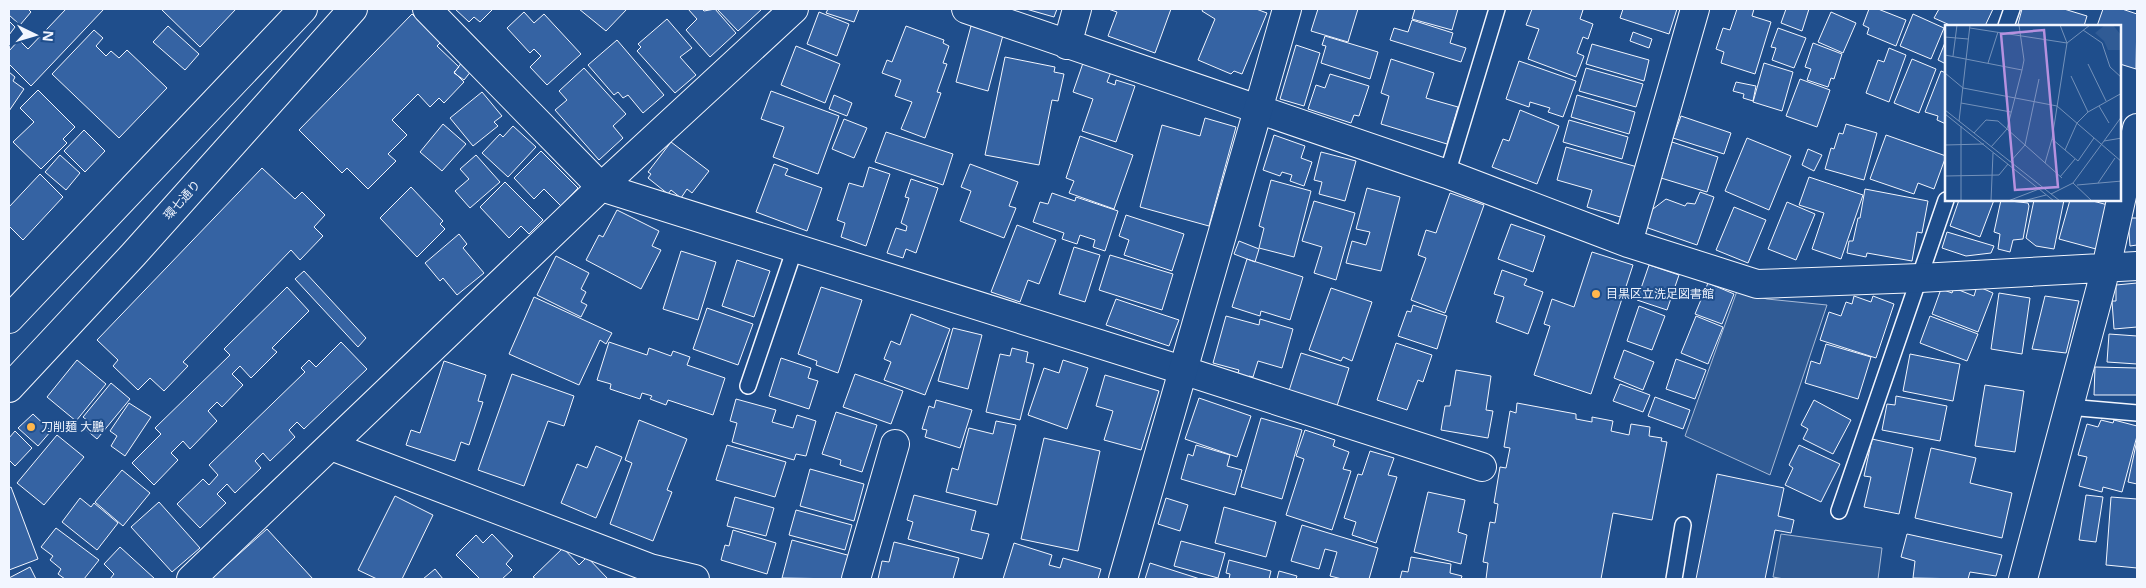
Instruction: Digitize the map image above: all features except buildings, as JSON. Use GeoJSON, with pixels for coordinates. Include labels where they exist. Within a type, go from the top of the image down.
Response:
{"type":"FeatureCollection","features":[{"type":"Feature","properties":{"kind":"street"},"geometry":{"type":"LineString","coordinates":[[9,319],[303,9]]}},
{"type":"Feature","properties":{"kind":"street","name":"環七通り"},"geometry":{"type":"LineString","coordinates":[[9,388],[133,254],[352,9]]}},
{"type":"Feature","properties":{"kind":"street"},"geometry":{"type":"LineString","coordinates":[[427,9],[601,188],[1182,370],[1482,467]]}},
{"type":"Feature","properties":{"kind":"street"},"geometry":{"type":"LineString","coordinates":[[191,579],[601,188],[794,9]]}},
{"type":"Feature","properties":{"kind":"street"},"geometry":{"type":"LineString","coordinates":[[966,9],[1447,174],[1628,243],[1757,284],[1920,278],[2137,266]]}},
{"type":"Feature","properties":{"kind":"street"},"geometry":{"type":"LineString","coordinates":[[1067,45],[1077,9]]}},
{"type":"Feature","properties":{"kind":"street"},"geometry":{"type":"LineString","coordinates":[[1123,579],[1287,9]]}},
{"type":"Feature","properties":{"kind":"street"},"geometry":{"type":"LineString","coordinates":[[1628,243],[1695,9]]}},
{"type":"Feature","properties":{"kind":"street"},"geometry":{"type":"LineString","coordinates":[[2121,200],[2137,128]]}},
{"type":"Feature","properties":{"kind":"street"},"geometry":{"type":"LineString","coordinates":[[2023,579],[2106,268],[2121,201]]}},
{"type":"Feature","properties":{"kind":"street"},"geometry":{"type":"LineString","coordinates":[[856,579],[895,444]]}},
{"type":"Feature","properties":{"kind":"street"},"geometry":{"type":"LineString","coordinates":[[331,446],[645,574],[695,579]]}},
{"type":"Feature","properties":{"kind":"lane"},"geometry":{"type":"LineString","coordinates":[[1447,174],[1497,9]]}},
{"type":"Feature","properties":{"kind":"lane"},"geometry":{"type":"LineString","coordinates":[[2006,25],[2012,9]]}},
{"type":"Feature","properties":{"kind":"lane"},"geometry":{"type":"LineString","coordinates":[[1839,511],[1946,201]]}},
{"type":"Feature","properties":{"kind":"lane"},"geometry":{"type":"LineString","coordinates":[[748,386],[795,248]]}},
{"type":"Feature","properties":{"kind":"lane"},"geometry":{"type":"LineString","coordinates":[[2068,407],[2137,413]]}},
{"type":"Feature","properties":{"kind":"lane"},"geometry":{"type":"LineString","coordinates":[[1674,579],[1683,525]]}},
{"type":"Feature","properties":{"kind":"shaded area"},"geometry":{"type":"Polygon","coordinates":[[[1737,291],[1767,299],[1827,305],[1770,475],[1685,436],[1737,291]]]}},
{"type":"Feature","properties":{"kind":"shaded area"},"geometry":{"type":"Polygon","coordinates":[[[1781,534],[1882,548],[1878,579],[1784,579],[1773,577],[1781,534]]]}},
{"type":"Feature","properties":{"kind":"place","name":"目黒区立洗足図書館"},"geometry":{"type":"Point","coordinates":[1596,294]}},
{"type":"Feature","properties":{"kind":"place","name":"刀削麺 大鵬"},"geometry":{"type":"Point","coordinates":[31,427]}}]}
